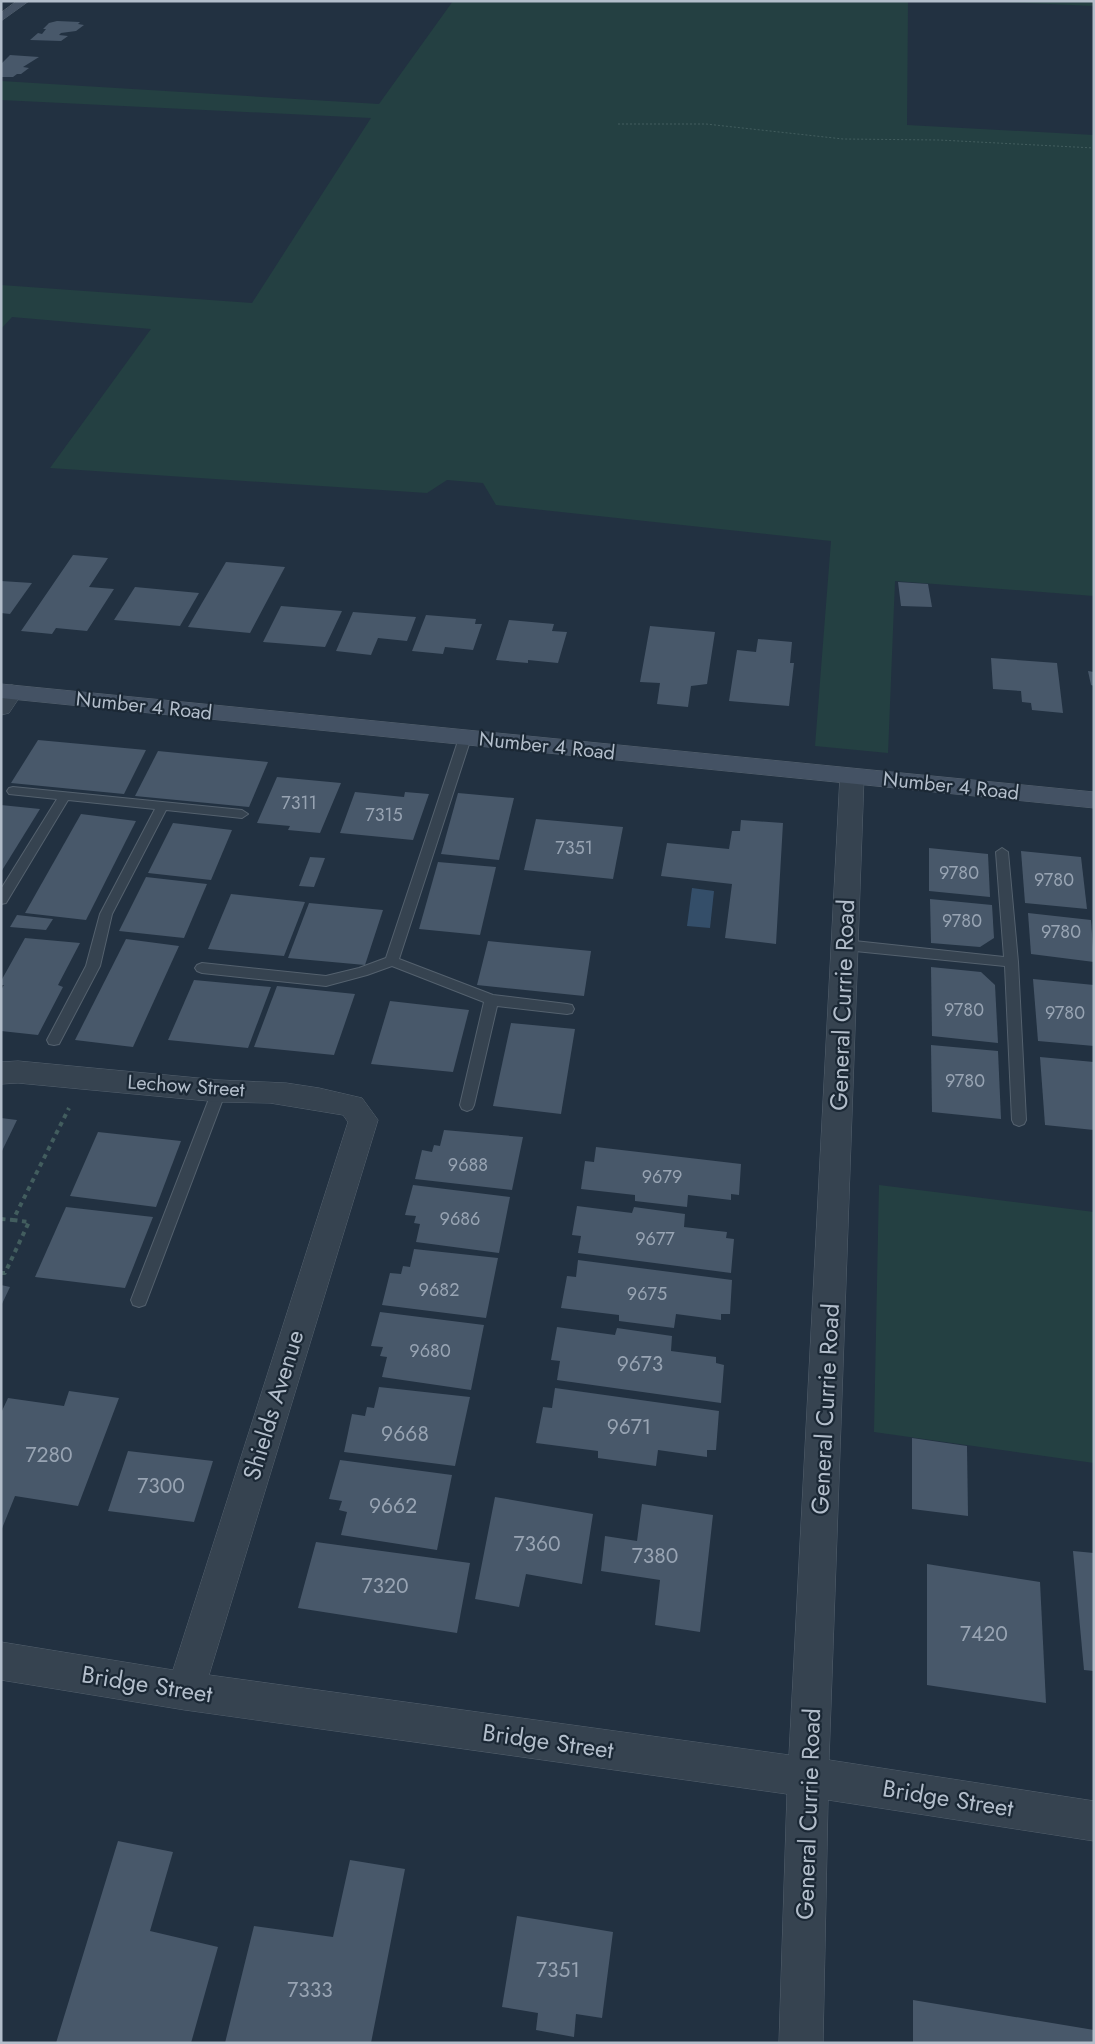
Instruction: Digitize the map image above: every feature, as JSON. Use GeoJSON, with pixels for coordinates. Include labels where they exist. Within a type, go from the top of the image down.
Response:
{"type":"FeatureCollection","features":[{"type":"Feature","properties":{"kind":"main road"},"geometry":{"type":"LineString","coordinates":[[1,18],[24,1]]}},
{"type":"Feature","properties":{"kind":"main road","name":"Number 4 Road"},"geometry":{"type":"LineString","coordinates":[[5,697],[464,738],[1094,800]]}},
{"type":"Feature","properties":{"kind":"street","name":"General Currie Road"},"geometry":{"type":"LineString","coordinates":[[800,2043],[808,1777],[852,776]]}},
{"type":"Feature","properties":{"kind":"street","name":"Lechow Street"},"geometry":{"type":"LineString","coordinates":[[1,1073],[18,1072],[220,1091],[247,1090],[323,1099],[352,1106],[363,1120]]}},
{"type":"Feature","properties":{"kind":"street","name":"Shields Avenue"},"geometry":{"type":"LineString","coordinates":[[185,1691],[363,1120]]}},
{"type":"Feature","properties":{"kind":"street","name":"Bridge Street"},"geometry":{"type":"LineString","coordinates":[[1,1661],[185,1691],[808,1777],[1094,1821]]}},
{"type":"Feature","properties":{"kind":"lane"},"geometry":{"type":"LineString","coordinates":[[392,961],[464,738]]}},
{"type":"Feature","properties":{"kind":"lane"},"geometry":{"type":"LineString","coordinates":[[13,791],[242,814]]}},
{"type":"Feature","properties":{"kind":"lane"},"geometry":{"type":"LineString","coordinates":[[1,900],[64,797]]}},
{"type":"Feature","properties":{"kind":"lane"},"geometry":{"type":"LineString","coordinates":[[54,1040],[93,966],[106,914],[162,806]]}},
{"type":"Feature","properties":{"kind":"lane"},"geometry":{"type":"LineString","coordinates":[[1002,852],[1011,962],[1019,1120]]}},
{"type":"Feature","properties":{"kind":"lane"},"geometry":{"type":"LineString","coordinates":[[845,945],[1011,962]]}},
{"type":"Feature","properties":{"kind":"lane"},"geometry":{"type":"LineString","coordinates":[[202,968],[326,981],[362,972],[392,961],[491,1000],[567,1009]]}},
{"type":"Feature","properties":{"kind":"lane"},"geometry":{"type":"LineString","coordinates":[[467,1105],[491,1000]]}},
{"type":"Feature","properties":{"kind":"lane"},"geometry":{"type":"LineString","coordinates":[[139,1300],[220,1091]]}},
{"type":"Feature","properties":{"kind":"path"},"geometry":{"type":"LineString","coordinates":[[618,124],[706,124],[843,139],[939,140],[1094,148]]}},
{"type":"Feature","properties":{"kind":"path"},"geometry":{"type":"LineString","coordinates":[[14,1220],[68,1108]]}},
{"type":"Feature","properties":{"kind":"path"},"geometry":{"type":"LineString","coordinates":[[1,1219],[29,1222],[5,1273],[1,1273]]}},
{"type":"Feature","properties":{"kind":"green space"},"geometry":{"type":"Polygon","coordinates":[[[453,1],[908,1],[907,125],[1094,135],[1094,596],[895,581],[888,753],[815,746],[831,541],[496,505],[483,483],[447,480],[427,493],[50,468],[151,329],[12,317],[1,329],[1,285],[252,303],[371,118],[1,100],[1,81],[379,104],[453,1]]]}},
{"type":"Feature","properties":{"kind":"green space"},"geometry":{"type":"Polygon","coordinates":[[[980,1],[1094,1],[1094,6],[980,1]]]}},
{"type":"Feature","properties":{"kind":"green space"},"geometry":{"type":"Polygon","coordinates":[[[879,1185],[1094,1212],[1094,1463],[874,1432],[879,1185]]]}},
{"type":"Feature","properties":{"kind":"water"},"geometry":{"type":"Polygon","coordinates":[[[692,888],[714,891],[710,928],[687,926],[692,888]]]}},
{"type":"Feature","properties":{"kind":"building"},"geometry":{"type":"Polygon","coordinates":[[[57,21],[80,22],[78,24],[84,25],[76,31],[61,33],[59,35],[68,36],[61,41],[30,40],[38,33],[42,34],[46,29],[43,29],[49,23],[57,21]]]}},
{"type":"Feature","properties":{"kind":"building"},"geometry":{"type":"Polygon","coordinates":[[[10,55],[39,57],[23,67],[29,68],[21,74],[13,77],[1,77],[1,64],[10,55]]]}},
{"type":"Feature","properties":{"kind":"building"},"geometry":{"type":"Polygon","coordinates":[[[73,555],[108,558],[89,587],[114,589],[87,631],[56,628],[52,634],[21,631],[73,555]]]}},
{"type":"Feature","properties":{"kind":"building"},"geometry":{"type":"Polygon","coordinates":[[[226,562],[285,567],[250,633],[188,627],[226,562]]]}},
{"type":"Feature","properties":{"kind":"building"},"geometry":{"type":"Polygon","coordinates":[[[1,581],[32,583],[10,614],[1,613],[1,581]]]}},
{"type":"Feature","properties":{"kind":"building"},"geometry":{"type":"Polygon","coordinates":[[[898,582],[928,584],[932,607],[901,606],[898,582]]]}},
{"type":"Feature","properties":{"kind":"building"},"geometry":{"type":"Polygon","coordinates":[[[135,587],[199,593],[180,626],[114,620],[135,587]]]}},
{"type":"Feature","properties":{"kind":"building"},"geometry":{"type":"Polygon","coordinates":[[[281,606],[342,611],[325,647],[263,642],[281,606]]]}},
{"type":"Feature","properties":{"kind":"building"},"geometry":{"type":"Polygon","coordinates":[[[353,612],[416,617],[407,641],[378,638],[371,655],[336,651],[353,612]]]}},
{"type":"Feature","properties":{"kind":"building"},"geometry":{"type":"Polygon","coordinates":[[[426,615],[476,619],[475,624],[482,624],[473,650],[445,647],[443,654],[412,651],[426,615]]]}},
{"type":"Feature","properties":{"kind":"building"},"geometry":{"type":"Polygon","coordinates":[[[509,620],[554,624],[552,631],[567,632],[558,663],[528,660],[528,663],[496,660],[509,620]]]}},
{"type":"Feature","properties":{"kind":"building"},"geometry":{"type":"Polygon","coordinates":[[[650,626],[715,632],[707,684],[691,686],[688,707],[657,704],[660,683],[640,682],[650,626]]]}},
{"type":"Feature","properties":{"kind":"building"},"geometry":{"type":"Polygon","coordinates":[[[758,639],[792,642],[790,663],[794,663],[789,706],[729,701],[737,650],[756,652],[758,639]]]}},
{"type":"Feature","properties":{"kind":"building"},"geometry":{"type":"Polygon","coordinates":[[[991,658],[1057,663],[1063,713],[1032,710],[1031,703],[1022,702],[1021,691],[993,689],[991,658]]]}},
{"type":"Feature","properties":{"kind":"building"},"geometry":{"type":"Polygon","coordinates":[[[1088,671],[1094,672],[1094,686],[1091,685],[1088,671]]]}},
{"type":"Feature","properties":{"kind":"building"},"geometry":{"type":"Polygon","coordinates":[[[38,740],[146,750],[124,794],[11,783],[38,740]]]}},
{"type":"Feature","properties":{"kind":"building"},"geometry":{"type":"Polygon","coordinates":[[[158,751],[268,762],[249,807],[135,796],[158,751]]]}},
{"type":"Feature","properties":{"kind":"building"},"geometry":{"type":"Polygon","coordinates":[[[277,777],[341,783],[320,833],[288,830],[290,826],[257,823],[277,777]]]}},
{"type":"Feature","properties":{"kind":"building"},"geometry":{"type":"Polygon","coordinates":[[[355,792],[404,797],[405,792],[429,794],[413,840],[340,833],[355,792]]]}},
{"type":"Feature","properties":{"kind":"building"},"geometry":{"type":"Polygon","coordinates":[[[458,793],[514,798],[499,860],[441,854],[458,793]]]}},
{"type":"Feature","properties":{"kind":"building"},"geometry":{"type":"Polygon","coordinates":[[[1,805],[40,809],[1,872],[1,805]]]}},
{"type":"Feature","properties":{"kind":"building"},"geometry":{"type":"Polygon","coordinates":[[[81,814],[136,821],[86,920],[25,913],[81,814]]]}},
{"type":"Feature","properties":{"kind":"building"},"geometry":{"type":"Polygon","coordinates":[[[536,819],[623,827],[613,879],[524,870],[536,819]]]}},
{"type":"Feature","properties":{"kind":"building"},"geometry":{"type":"Polygon","coordinates":[[[741,820],[783,823],[776,944],[725,938],[732,884],[661,876],[667,843],[729,849],[732,831],[740,831],[741,820]]]}},
{"type":"Feature","properties":{"kind":"building"},"geometry":{"type":"Polygon","coordinates":[[[173,823],[232,830],[211,880],[148,873],[173,823]]]}},
{"type":"Feature","properties":{"kind":"building"},"geometry":{"type":"Polygon","coordinates":[[[929,848],[988,854],[990,897],[929,891],[929,848]]]}},
{"type":"Feature","properties":{"kind":"building"},"geometry":{"type":"Polygon","coordinates":[[[1021,851],[1081,857],[1087,909],[1025,903],[1021,851]]]}},
{"type":"Feature","properties":{"kind":"building"},"geometry":{"type":"Polygon","coordinates":[[[310,857],[325,858],[314,887],[299,886],[310,857]]]}},
{"type":"Feature","properties":{"kind":"building"},"geometry":{"type":"Polygon","coordinates":[[[438,862],[496,867],[480,935],[419,929],[438,862]]]}},
{"type":"Feature","properties":{"kind":"building"},"geometry":{"type":"Polygon","coordinates":[[[146,877],[207,884],[184,938],[119,931],[146,877]]]}},
{"type":"Feature","properties":{"kind":"building"},"geometry":{"type":"Polygon","coordinates":[[[231,894],[305,902],[284,956],[208,949],[231,894]]]}},
{"type":"Feature","properties":{"kind":"building"},"geometry":{"type":"Polygon","coordinates":[[[930,899],[992,905],[994,938],[980,947],[931,943],[930,899]]]}},
{"type":"Feature","properties":{"kind":"building"},"geometry":{"type":"Polygon","coordinates":[[[309,903],[383,910],[365,965],[288,958],[309,903]]]}},
{"type":"Feature","properties":{"kind":"building"},"geometry":{"type":"Polygon","coordinates":[[[1028,913],[1091,920],[1094,962],[1031,954],[1028,913]]]}},
{"type":"Feature","properties":{"kind":"building"},"geometry":{"type":"Polygon","coordinates":[[[17,915],[53,919],[46,930],[10,927],[17,915]]]}},
{"type":"Feature","properties":{"kind":"building"},"geometry":{"type":"Polygon","coordinates":[[[25,938],[80,943],[58,985],[63,987],[38,1035],[1,1031],[1,990],[4,985],[1,985],[1,981],[25,938]]]}},
{"type":"Feature","properties":{"kind":"building"},"geometry":{"type":"Polygon","coordinates":[[[126,939],[179,946],[133,1047],[75,1040],[126,939]]]}},
{"type":"Feature","properties":{"kind":"building"},"geometry":{"type":"Polygon","coordinates":[[[488,941],[591,951],[584,996],[477,985],[488,941]]]}},
{"type":"Feature","properties":{"kind":"building"},"geometry":{"type":"Polygon","coordinates":[[[931,967],[981,972],[995,985],[998,1043],[932,1036],[931,967]]]}},
{"type":"Feature","properties":{"kind":"building"},"geometry":{"type":"Polygon","coordinates":[[[1033,979],[1094,985],[1094,1046],[1038,1041],[1033,979]]]}},
{"type":"Feature","properties":{"kind":"building"},"geometry":{"type":"Polygon","coordinates":[[[194,980],[271,987],[248,1048],[168,1040],[194,980]]]}},
{"type":"Feature","properties":{"kind":"building"},"geometry":{"type":"Polygon","coordinates":[[[277,986],[355,994],[334,1055],[254,1047],[277,986]]]}},
{"type":"Feature","properties":{"kind":"building"},"geometry":{"type":"Polygon","coordinates":[[[390,1001],[469,1010],[453,1072],[371,1064],[390,1001]]]}},
{"type":"Feature","properties":{"kind":"building"},"geometry":{"type":"Polygon","coordinates":[[[511,1023],[575,1029],[561,1114],[493,1106],[511,1023]]]}},
{"type":"Feature","properties":{"kind":"building"},"geometry":{"type":"Polygon","coordinates":[[[931,1045],[998,1051],[1001,1119],[932,1112],[931,1045]]]}},
{"type":"Feature","properties":{"kind":"building"},"geometry":{"type":"Polygon","coordinates":[[[1040,1057],[1094,1062],[1094,1130],[1045,1125],[1040,1057]]]}},
{"type":"Feature","properties":{"kind":"building"},"geometry":{"type":"Polygon","coordinates":[[[1,1118],[17,1120],[1,1153],[1,1118]]]}},
{"type":"Feature","properties":{"kind":"building"},"geometry":{"type":"Polygon","coordinates":[[[444,1130],[523,1137],[512,1190],[415,1179],[422,1150],[432,1152],[434,1145],[440,1146],[444,1130]]]}},
{"type":"Feature","properties":{"kind":"building"},"geometry":{"type":"Polygon","coordinates":[[[98,1132],[181,1141],[156,1207],[70,1196],[98,1132]]]}},
{"type":"Feature","properties":{"kind":"building"},"geometry":{"type":"Polygon","coordinates":[[[596,1147],[741,1164],[739,1195],[731,1194],[731,1200],[688,1195],[687,1207],[635,1201],[635,1195],[581,1189],[585,1161],[594,1162],[596,1147]]]}},
{"type":"Feature","properties":{"kind":"building"},"geometry":{"type":"Polygon","coordinates":[[[413,1185],[510,1197],[499,1253],[416,1242],[420,1224],[414,1223],[416,1216],[405,1215],[413,1185]]]}},
{"type":"Feature","properties":{"kind":"building"},"geometry":{"type":"Polygon","coordinates":[[[577,1206],[632,1213],[634,1207],[685,1214],[684,1227],[727,1232],[726,1238],[734,1239],[731,1273],[578,1253],[581,1236],[572,1235],[577,1206]]]}},
{"type":"Feature","properties":{"kind":"building"},"geometry":{"type":"Polygon","coordinates":[[[66,1207],[153,1217],[125,1288],[35,1277],[66,1207]]]}},
{"type":"Feature","properties":{"kind":"building"},"geometry":{"type":"Polygon","coordinates":[[[414,1249],[498,1258],[486,1318],[382,1305],[390,1273],[401,1274],[403,1266],[410,1267],[414,1249]]]}},
{"type":"Feature","properties":{"kind":"building"},"geometry":{"type":"Polygon","coordinates":[[[578,1260],[732,1280],[730,1314],[721,1314],[721,1320],[676,1314],[674,1328],[619,1321],[619,1315],[561,1308],[567,1276],[576,1277],[578,1260]]]}},
{"type":"Feature","properties":{"kind":"building"},"geometry":{"type":"Polygon","coordinates":[[[1,1285],[10,1287],[1,1306],[1,1285]]]}},
{"type":"Feature","properties":{"kind":"building"},"geometry":{"type":"Polygon","coordinates":[[[380,1312],[484,1325],[471,1390],[382,1377],[387,1357],[380,1356],[383,1347],[371,1346],[380,1312]]]}},
{"type":"Feature","properties":{"kind":"building"},"geometry":{"type":"Polygon","coordinates":[[[557,1327],[615,1335],[617,1328],[672,1336],[671,1351],[716,1357],[716,1363],[724,1365],[721,1403],[557,1380],[560,1361],[551,1360],[557,1327]]]}},
{"type":"Feature","properties":{"kind":"building"},"geometry":{"type":"Polygon","coordinates":[[[379,1387],[470,1397],[455,1466],[344,1452],[352,1414],[365,1416],[367,1407],[374,1408],[379,1387]]]}},
{"type":"Feature","properties":{"kind":"building"},"geometry":{"type":"Polygon","coordinates":[[[555,1388],[719,1411],[716,1450],[707,1450],[707,1457],[658,1450],[656,1466],[598,1458],[598,1451],[536,1443],[543,1407],[552,1408],[555,1388]]]}},
{"type":"Feature","properties":{"kind":"building"},"geometry":{"type":"Polygon","coordinates":[[[69,1391],[119,1398],[78,1506],[15,1496],[1,1531],[1,1413],[8,1398],[64,1406],[69,1391]]]}},
{"type":"Feature","properties":{"kind":"building"},"geometry":{"type":"Polygon","coordinates":[[[912,1438],[967,1446],[968,1516],[912,1509],[912,1438]]]}},
{"type":"Feature","properties":{"kind":"building"},"geometry":{"type":"Polygon","coordinates":[[[128,1451],[213,1461],[194,1522],[108,1511],[128,1451]]]}},
{"type":"Feature","properties":{"kind":"building"},"geometry":{"type":"Polygon","coordinates":[[[340,1460],[452,1475],[437,1550],[341,1535],[347,1512],[339,1510],[342,1501],[329,1499],[340,1460]]]}},
{"type":"Feature","properties":{"kind":"building"},"geometry":{"type":"Polygon","coordinates":[[[495,1497],[593,1514],[582,1584],[526,1574],[519,1607],[475,1599],[495,1497]]]}},
{"type":"Feature","properties":{"kind":"building"},"geometry":{"type":"Polygon","coordinates":[[[642,1504],[713,1515],[700,1632],[655,1625],[660,1580],[601,1571],[605,1536],[637,1541],[642,1504]]]}},
{"type":"Feature","properties":{"kind":"building"},"geometry":{"type":"Polygon","coordinates":[[[316,1542],[470,1563],[457,1633],[298,1608],[316,1542]]]}},
{"type":"Feature","properties":{"kind":"building"},"geometry":{"type":"Polygon","coordinates":[[[1073,1551],[1094,1553],[1094,1671],[1084,1670],[1073,1551]]]}},
{"type":"Feature","properties":{"kind":"building"},"geometry":{"type":"Polygon","coordinates":[[[927,1564],[1040,1582],[1046,1703],[927,1685],[927,1564]]]}},
{"type":"Feature","properties":{"kind":"building"},"geometry":{"type":"Polygon","coordinates":[[[118,1841],[173,1852],[150,1931],[218,1947],[191,2043],[56,2043],[118,1841]]]}},
{"type":"Feature","properties":{"kind":"building"},"geometry":{"type":"Polygon","coordinates":[[[350,1860],[405,1869],[371,2043],[225,2043],[254,1926],[333,1937],[350,1860]]]}},
{"type":"Feature","properties":{"kind":"building"},"geometry":{"type":"Polygon","coordinates":[[[517,1916],[613,1932],[602,2018],[576,2014],[574,2037],[536,2030],[538,2013],[502,2007],[517,1916]]]}},
{"type":"Feature","properties":{"kind":"building"},"geometry":{"type":"Polygon","coordinates":[[[913,2000],[1094,2030],[1094,2043],[913,2043],[913,2000]]]}}]}
